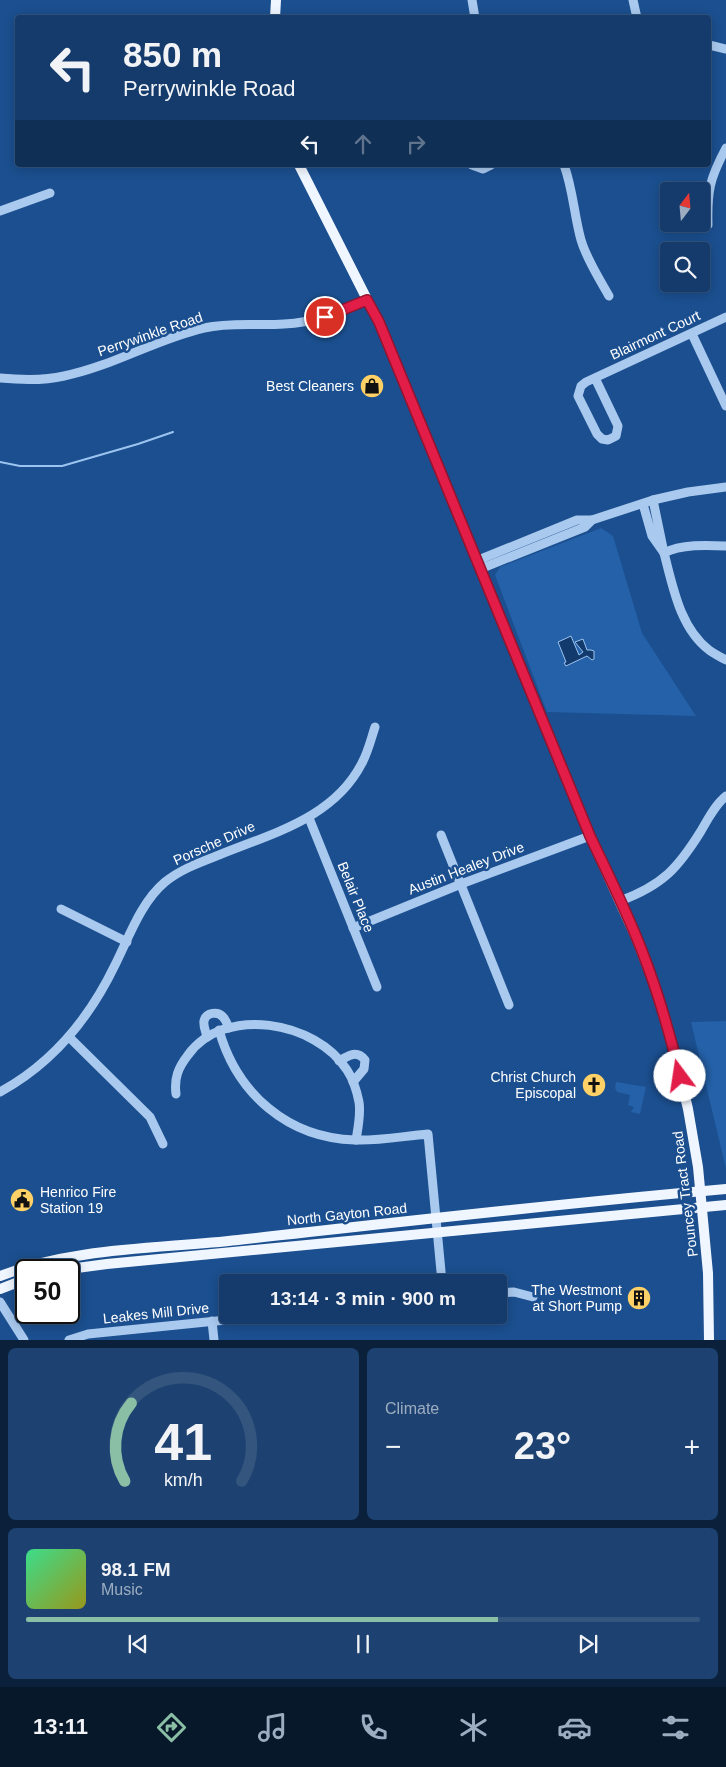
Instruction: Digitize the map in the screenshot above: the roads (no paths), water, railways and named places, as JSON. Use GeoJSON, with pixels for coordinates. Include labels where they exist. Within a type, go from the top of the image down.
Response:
{"type":"FeatureCollection","features":[{"type":"Feature","properties":{"kind":"main road"},"geometry":{"type":"LineString","coordinates":[[276,0],[276,15]]}},
{"type":"Feature","properties":{"kind":"main road","name":"Pouncey Tract Road"},"geometry":{"type":"LineString","coordinates":[[300,167],[391,351],[590,836],[642,952],[655,987],[676,1058],[688,1109],[701,1191],[708,1273],[709,1340]]}},
{"type":"Feature","properties":{"kind":"main road","name":"North Gayton Road"},"geometry":{"type":"LineString","coordinates":[[0,1276],[26,1266],[73,1256],[726,1189]]}},
{"type":"Feature","properties":{"kind":"main road","name":"North Gayton Road"},"geometry":{"type":"LineString","coordinates":[[80,1268],[726,1204]]}},
{"type":"Feature","properties":{"kind":"main road"},"geometry":{"type":"LineString","coordinates":[[0,1290],[15,1284]]}},
{"type":"Feature","properties":{"kind":"street"},"geometry":{"type":"LineString","coordinates":[[472,0],[474,15]]}},
{"type":"Feature","properties":{"kind":"street"},"geometry":{"type":"LineString","coordinates":[[633,0],[636,15]]}},
{"type":"Feature","properties":{"kind":"street"},"geometry":{"type":"LineString","coordinates":[[711,45],[726,49]]}},
{"type":"Feature","properties":{"kind":"street"},"geometry":{"type":"LineString","coordinates":[[710,185],[726,148]]}},
{"type":"Feature","properties":{"kind":"street"},"geometry":{"type":"LineString","coordinates":[[476,167],[483,170],[488,167]]}},
{"type":"Feature","properties":{"kind":"street"},"geometry":{"type":"LineString","coordinates":[[565,167],[571,186],[582,243],[587,257],[609,296]]}},
{"type":"Feature","properties":{"kind":"street"},"geometry":{"type":"LineString","coordinates":[[0,211],[50,193]]}},
{"type":"Feature","properties":{"kind":"street","name":"Perrywinkle Road"},"geometry":{"type":"LineString","coordinates":[[0,378],[35,380],[66,376],[98,367],[164,341],[206,328],[228,324],[298,323],[325,317],[367,300]]}},
{"type":"Feature","properties":{"kind":"street","name":"Blairmont Court"},"geometry":{"type":"LineString","coordinates":[[595,378],[618,426],[616,436],[608,440],[602,439],[597,434],[578,396],[581,386],[595,378],[726,317]]}},
{"type":"Feature","properties":{"kind":"street"},"geometry":{"type":"LineString","coordinates":[[692,334],[726,406]]}},
{"type":"Feature","properties":{"kind":"street"},"geometry":{"type":"LineString","coordinates":[[478,565],[584,527],[592,520],[653,500],[688,492],[726,487]]}},
{"type":"Feature","properties":{"kind":"street"},"geometry":{"type":"LineString","coordinates":[[653,500],[664,553],[677,601],[689,627],[709,650],[726,660]]}},
{"type":"Feature","properties":{"kind":"street"},"geometry":{"type":"LineString","coordinates":[[643,504],[652,536],[664,553]]}},
{"type":"Feature","properties":{"kind":"street"},"geometry":{"type":"LineString","coordinates":[[664,553],[690,547],[726,546]]}},
{"type":"Feature","properties":{"kind":"street","name":"Porsche Drive"},"geometry":{"type":"LineString","coordinates":[[0,1092],[50,1057],[69,1037],[95,1003],[147,901],[157,890],[176,873],[309,818],[329,804],[343,790],[362,763],[376,727]]}},
{"type":"Feature","properties":{"kind":"street"},"geometry":{"type":"LineString","coordinates":[[620,901],[641,893],[667,876],[687,854],[717,805],[726,796]]}},
{"type":"Feature","properties":{"kind":"street","name":"Belair Place"},"geometry":{"type":"LineString","coordinates":[[309,818],[377,987]]}},
{"type":"Feature","properties":{"kind":"street"},"geometry":{"type":"LineString","coordinates":[[441,835],[508,1005]]}},
{"type":"Feature","properties":{"kind":"street","name":"Austin Healey Drive"},"geometry":{"type":"LineString","coordinates":[[353,928],[461,884],[590,836]]}},
{"type":"Feature","properties":{"kind":"street"},"geometry":{"type":"LineString","coordinates":[[61,909],[127,942]]}},
{"type":"Feature","properties":{"kind":"street"},"geometry":{"type":"LineString","coordinates":[[207,1037],[204,1023],[208,1015],[220,1014],[229,1028]]}},
{"type":"Feature","properties":{"kind":"street"},"geometry":{"type":"LineString","coordinates":[[176,1094],[175,1083],[181,1064],[191,1051],[207,1037],[219,1030],[241,1025],[265,1025],[290,1029],[312,1038],[331,1052],[347,1069],[359,1103],[356,1140]]}},
{"type":"Feature","properties":{"kind":"street"},"geometry":{"type":"LineString","coordinates":[[219,1030],[230,1060],[243,1082],[261,1103],[286,1121],[306,1131],[326,1137],[356,1140],[428,1134],[441,1274]]}},
{"type":"Feature","properties":{"kind":"street"},"geometry":{"type":"LineString","coordinates":[[69,1037],[150,1117],[163,1144]]}},
{"type":"Feature","properties":{"kind":"street"},"geometry":{"type":"LineString","coordinates":[[339,1061],[348,1055],[356,1054],[365,1060],[364,1069],[353,1082]]}},
{"type":"Feature","properties":{"kind":"street"},"geometry":{"type":"LineString","coordinates":[[507,1292],[514,1292],[533,1297]]}},
{"type":"Feature","properties":{"kind":"street"},"geometry":{"type":"LineString","coordinates":[[0,1302],[24,1340]]}},
{"type":"Feature","properties":{"kind":"street","name":"Leakes Mill Drive"},"geometry":{"type":"LineString","coordinates":[[69,1340],[88,1334],[219,1320]]}},
{"type":"Feature","properties":{"kind":"street"},"geometry":{"type":"LineString","coordinates":[[212,1321],[214,1340]]}},
{"type":"Feature","properties":{"kind":"waterway"},"geometry":{"type":"LineString","coordinates":[[0,462],[20,466],[62,466],[173,432]]}},
{"type":"Feature","properties":{"kind":"place","name":"Best Cleaners"},"geometry":{"type":"Point","coordinates":[372,386]}},
{"type":"Feature","properties":{"kind":"place","name":"Christ Church Episcopal"},"geometry":{"type":"Point","coordinates":[594,1085]}},
{"type":"Feature","properties":{"kind":"place","name":"Henrico Fire Station 19"},"geometry":{"type":"Point","coordinates":[22,1200]}},
{"type":"Feature","properties":{"kind":"place","name":"The Westmont at Short Pump"},"geometry":{"type":"Point","coordinates":[639,1298]}}]}
